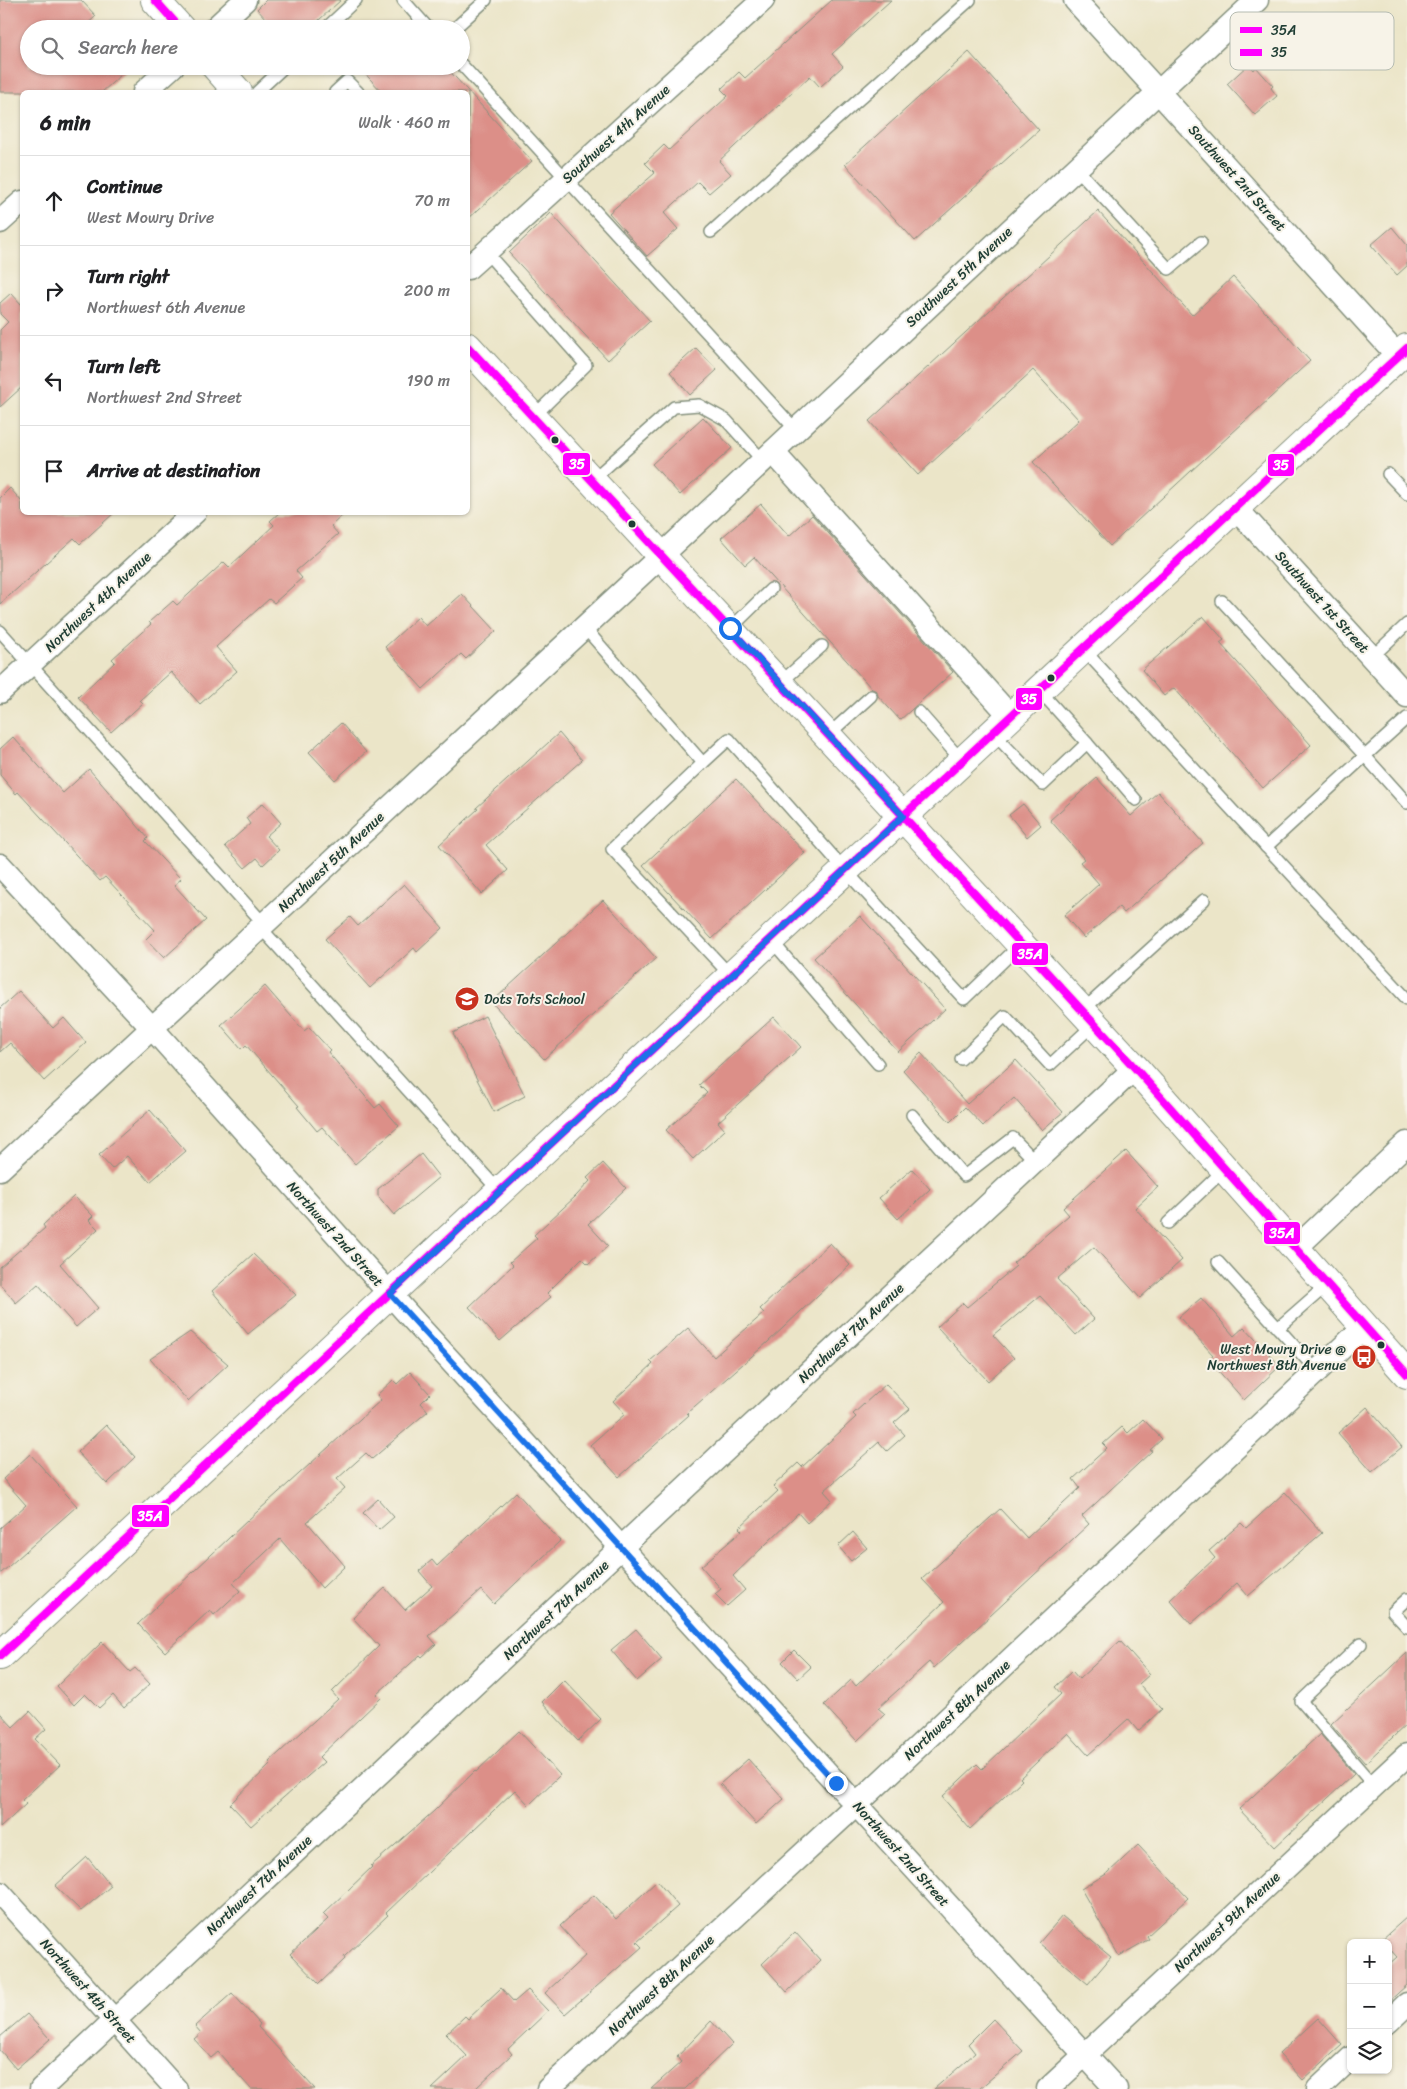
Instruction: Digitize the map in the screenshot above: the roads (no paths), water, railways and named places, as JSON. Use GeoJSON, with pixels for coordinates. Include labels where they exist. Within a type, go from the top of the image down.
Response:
{"type":"FeatureCollection","features":[{"type":"Feature","properties":{"kind":"street"},"geometry":{"type":"LineString","coordinates":[[155,0],[173,20]]}},
{"type":"Feature","properties":{"kind":"street"},"geometry":{"type":"LineString","coordinates":[[224,20],[245,0]]}},
{"type":"Feature","properties":{"kind":"street","name":"Southwest 4th Avenue"},"geometry":{"type":"LineString","coordinates":[[470,266],[763,0]]}},
{"type":"Feature","properties":{"kind":"street","name":"Southwest 2nd Street"},"geometry":{"type":"LineString","coordinates":[[1075,0],[1402,352]]}},
{"type":"Feature","properties":{"kind":"street","name":"Southwest 5th Avenue"},"geometry":{"type":"LineString","coordinates":[[1244,12],[1257,0]]}},
{"type":"Feature","properties":{"kind":"street","name":"Southwest 5th Avenue"},"geometry":{"type":"LineString","coordinates":[[662,555],[1230,25]]}},
{"type":"Feature","properties":{"kind":"street"},"geometry":{"type":"LineString","coordinates":[[146,90],[163,75]]}},
{"type":"Feature","properties":{"kind":"street"},"geometry":{"type":"LineString","coordinates":[[223,75],[236,90]]}},
{"type":"Feature","properties":{"kind":"street"},"geometry":{"type":"LineString","coordinates":[[0,222],[20,204]]}},
{"type":"Feature","properties":{"kind":"street"},"geometry":{"type":"LineString","coordinates":[[470,349],[1135,1068],[1407,1374]]}},
{"type":"Feature","properties":{"kind":"street"},"geometry":{"type":"LineString","coordinates":[[0,1656],[1402,352]]}},
{"type":"Feature","properties":{"kind":"street"},"geometry":{"type":"LineString","coordinates":[[768,457],[1002,725]]}},
{"type":"Feature","properties":{"kind":"street","name":"Southwest 1st Street"},"geometry":{"type":"LineString","coordinates":[[1236,508],[1407,696]]}},
{"type":"Feature","properties":{"kind":"street","name":"Northwest 4th Avenue"},"geometry":{"type":"LineString","coordinates":[[0,692],[193,515]]}},
{"type":"Feature","properties":{"kind":"street","name":"Northwest 5th Avenue"},"geometry":{"type":"LineString","coordinates":[[0,1169],[662,555]]}},
{"type":"Feature","properties":{"kind":"street","name":"Northwest 2nd Street"},"geometry":{"type":"LineString","coordinates":[[0,866],[152,1028],[621,1549],[1116,2089]]}},
{"type":"Feature","properties":{"kind":"street","name":"Northwest 7th Avenue"},"geometry":{"type":"LineString","coordinates":[[41,2089],[1135,1068]]}},
{"type":"Feature","properties":{"kind":"street"},"geometry":{"type":"LineString","coordinates":[[1296,1248],[1404,1151]]}},
{"type":"Feature","properties":{"kind":"street","name":"Northwest 8th Avenue"},"geometry":{"type":"LineString","coordinates":[[548,2089],[856,1805],[1364,1327]]}},
{"type":"Feature","properties":{"kind":"street","name":"Northwest 9th Avenue"},"geometry":{"type":"LineString","coordinates":[[1048,2089],[1407,1755]]}},
{"type":"Feature","properties":{"kind":"street","name":"Northwest 4th Street"},"geometry":{"type":"LineString","coordinates":[[2,1900],[176,2089]]}},
{"type":"Feature","properties":{"kind":"street"},"geometry":{"type":"LineString","coordinates":[[1392,2018],[1407,2004]]}},
{"type":"Feature","properties":{"kind":"street"},"geometry":{"type":"LineString","coordinates":[[1318,2089],[1347,2062]]}},
{"type":"Feature","properties":{"kind":"lane"},"geometry":{"type":"LineString","coordinates":[[335,20],[356,0]]}},
{"type":"Feature","properties":{"kind":"lane"},"geometry":{"type":"LineString","coordinates":[[403,0],[421,20]]}},
{"type":"Feature","properties":{"kind":"lane"},"geometry":{"type":"LineString","coordinates":[[464,20],[486,0]]}},
{"type":"Feature","properties":{"kind":"lane"},"geometry":{"type":"LineString","coordinates":[[711,232],[970,0]]}},
{"type":"Feature","properties":{"kind":"lane"},"geometry":{"type":"LineString","coordinates":[[470,74],[796,430]]}},
{"type":"Feature","properties":{"kind":"lane"},"geometry":{"type":"LineString","coordinates":[[259,90],[275,75]]}},
{"type":"Feature","properties":{"kind":"lane"},"geometry":{"type":"LineString","coordinates":[[337,90],[347,81],[356,90]]}},
{"type":"Feature","properties":{"kind":"lane"},"geometry":{"type":"LineString","coordinates":[[1076,168],[1169,269],[1201,242]]}},
{"type":"Feature","properties":{"kind":"lane"},"geometry":{"type":"LineString","coordinates":[[486,252],[586,365],[533,417]]}},
{"type":"Feature","properties":{"kind":"lane"},"geometry":{"type":"LineString","coordinates":[[592,480],[674,407],[700,405],[726,420],[768,457]]}},
{"type":"Feature","properties":{"kind":"lane"},"geometry":{"type":"LineString","coordinates":[[1388,474],[1407,494]]}},
{"type":"Feature","properties":{"kind":"lane"},"geometry":{"type":"LineString","coordinates":[[730,628],[771,589]]}},
{"type":"Feature","properties":{"kind":"lane"},"geometry":{"type":"LineString","coordinates":[[1222,601],[1407,803]]}},
{"type":"Feature","properties":{"kind":"lane"},"geometry":{"type":"LineString","coordinates":[[1372,657],[1407,624]]}},
{"type":"Feature","properties":{"kind":"lane"},"geometry":{"type":"LineString","coordinates":[[584,627],[703,763]]}},
{"type":"Feature","properties":{"kind":"lane"},"geometry":{"type":"LineString","coordinates":[[0,631],[500,1192]]}},
{"type":"Feature","properties":{"kind":"lane"},"geometry":{"type":"LineString","coordinates":[[780,683],[822,646]]}},
{"type":"Feature","properties":{"kind":"lane"},"geometry":{"type":"LineString","coordinates":[[1083,649],[1407,1000]]}},
{"type":"Feature","properties":{"kind":"lane"},"geometry":{"type":"LineString","coordinates":[[1039,690],[1136,800]]}},
{"type":"Feature","properties":{"kind":"lane"},"geometry":{"type":"LineString","coordinates":[[828,735],[871,696]]}},
{"type":"Feature","properties":{"kind":"lane"},"geometry":{"type":"LineString","coordinates":[[919,712],[962,762]]}},
{"type":"Feature","properties":{"kind":"lane"},"geometry":{"type":"LineString","coordinates":[[1266,847],[1407,718]]}},
{"type":"Feature","properties":{"kind":"lane"},"geometry":{"type":"LineString","coordinates":[[1002,725],[1043,785],[1087,743]]}},
{"type":"Feature","properties":{"kind":"lane"},"geometry":{"type":"LineString","coordinates":[[731,976],[612,850],[728,739],[964,999],[1021,944]]}},
{"type":"Feature","properties":{"kind":"lane"},"geometry":{"type":"LineString","coordinates":[[961,1059],[1005,1016],[1050,1065],[1088,1018],[1204,900]]}},
{"type":"Feature","properties":{"kind":"lane"},"geometry":{"type":"LineString","coordinates":[[770,940],[878,1064]]}},
{"type":"Feature","properties":{"kind":"lane"},"geometry":{"type":"LineString","coordinates":[[912,1115],[964,1176],[1013,1138],[1035,1161]]}},
{"type":"Feature","properties":{"kind":"lane"},"geometry":{"type":"LineString","coordinates":[[1168,1223],[1225,1169]]}},
{"type":"Feature","properties":{"kind":"lane"},"geometry":{"type":"LineString","coordinates":[[1218,1262],[1316,1371]]}},
{"type":"Feature","properties":{"kind":"lane"},"geometry":{"type":"LineString","coordinates":[[1278,1328],[1327,1285]]}},
{"type":"Feature","properties":{"kind":"lane"},"geometry":{"type":"LineString","coordinates":[[1407,1599],[1393,1612],[1407,1627]]}},
{"type":"Feature","properties":{"kind":"lane"},"geometry":{"type":"LineString","coordinates":[[1360,1644],[1301,1701],[1374,1786]]}},
{"type":"Feature","properties":{"kind":"place","name":"Dots Tots School"},"geometry":{"type":"Point","coordinates":[467,999]}},
{"type":"Feature","properties":{"kind":"place","name":"West Mowry Drive @ Northwest 8th Avenue"},"geometry":{"type":"Point","coordinates":[1364,1357]}}]}
